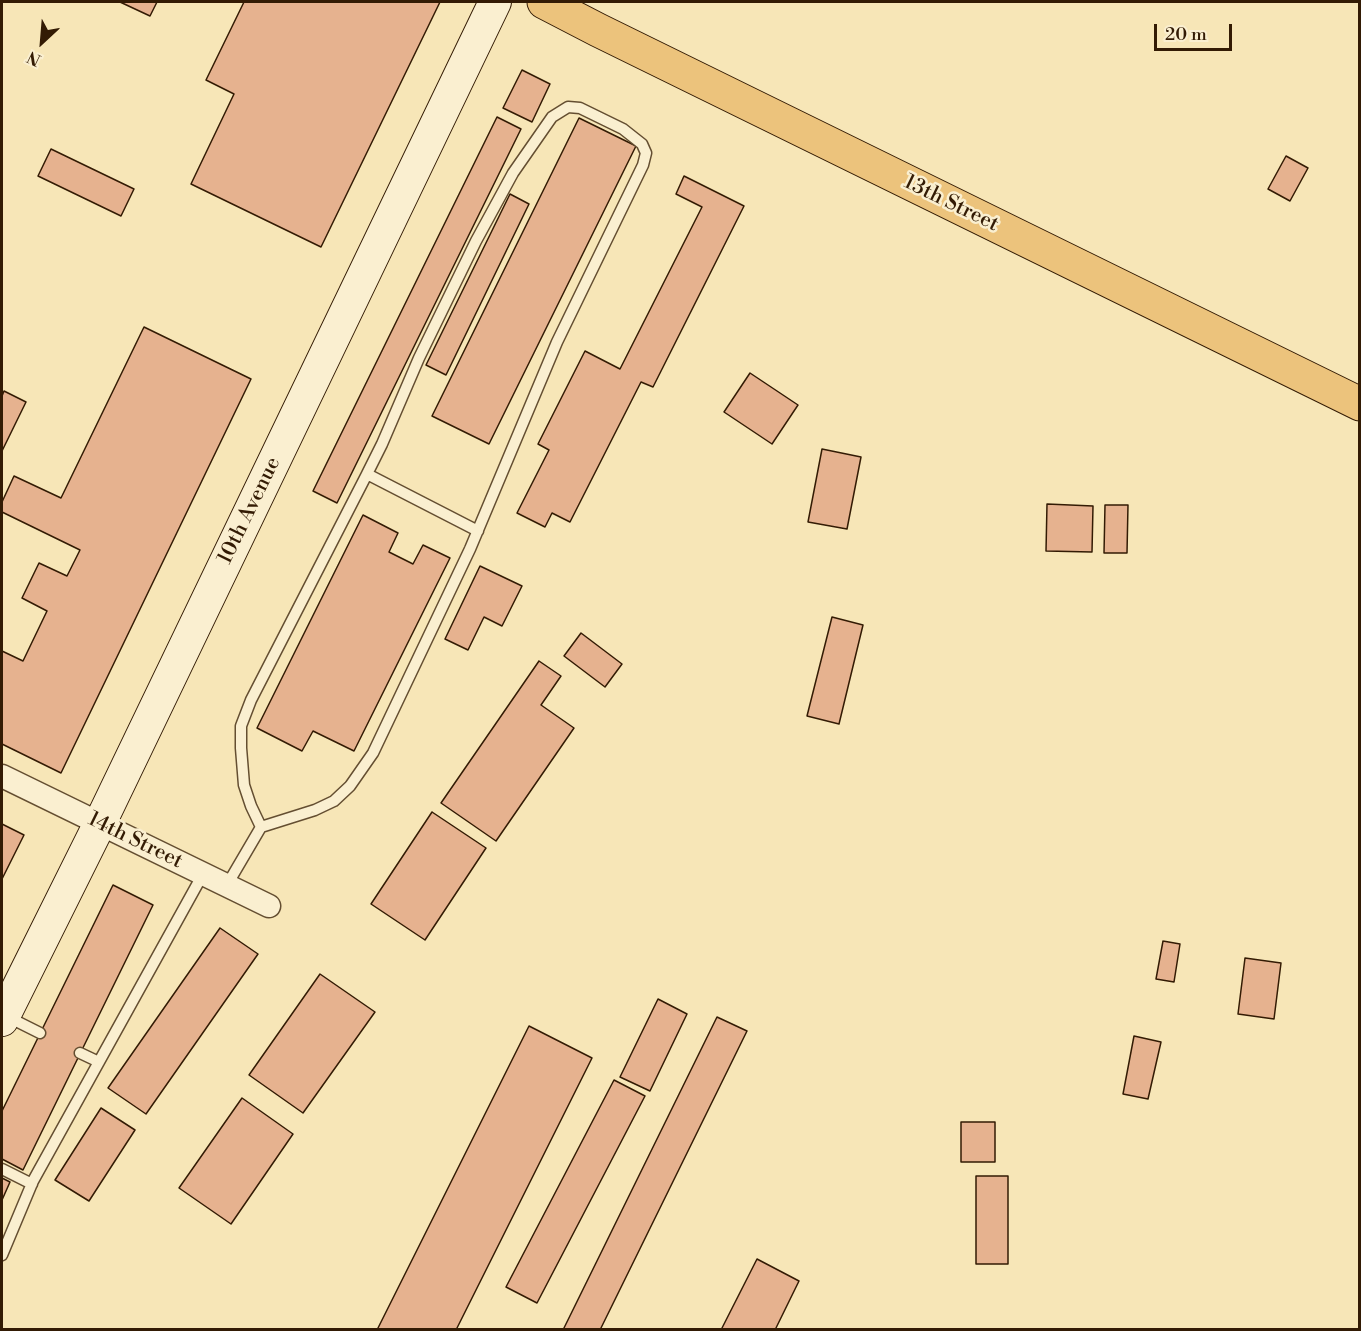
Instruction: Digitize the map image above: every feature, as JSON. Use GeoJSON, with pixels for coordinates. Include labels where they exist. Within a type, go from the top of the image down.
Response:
{"type":"FeatureCollection","features":[{"type":"Feature","properties":{"kind":"main road","name":"10th Avenue"},"geometry":{"type":"LineString","coordinates":[[3,1018],[100,823],[495,2]]}},
{"type":"Feature","properties":{"kind":"main road","name":"13th Street"},"geometry":{"type":"LineString","coordinates":[[544,2],[1359,404]]}},
{"type":"Feature","properties":{"kind":"street","name":"14th Street"},"geometry":{"type":"LineString","coordinates":[[2,776],[269,906]]}},
{"type":"Feature","properties":{"kind":"lane"},"geometry":{"type":"LineString","coordinates":[[227,885],[261,827],[315,810],[334,801],[351,786],[373,753],[478,531],[558,342],[643,165],[646,153],[642,144],[623,129],[580,108],[568,107],[552,117],[513,173],[476,241],[419,358],[382,444],[256,690],[241,726],[241,748],[244,785],[261,827]]}},
{"type":"Feature","properties":{"kind":"lane"},"geometry":{"type":"LineString","coordinates":[[367,474],[478,531]]}},
{"type":"Feature","properties":{"kind":"lane"},"geometry":{"type":"LineString","coordinates":[[2,1255],[32,1184],[203,874]]}},
{"type":"Feature","properties":{"kind":"lane"},"geometry":{"type":"LineString","coordinates":[[3,1018],[40,1033]]}},
{"type":"Feature","properties":{"kind":"lane"},"geometry":{"type":"LineString","coordinates":[[80,1053],[99,1062]]}},
{"type":"Feature","properties":{"kind":"lane"},"geometry":{"type":"LineString","coordinates":[[2,1169],[32,1184]]}},
{"type":"Feature","properties":{"kind":"building"},"geometry":{"type":"Polygon","coordinates":[[[120,2],[157,2],[150,16],[120,2]]]}},
{"type":"Feature","properties":{"kind":"building"},"geometry":{"type":"Polygon","coordinates":[[[244,2],[440,2],[321,247],[191,184],[234,94],[206,80],[244,2]]]}},
{"type":"Feature","properties":{"kind":"building"},"geometry":{"type":"Polygon","coordinates":[[[522,70],[550,84],[532,122],[503,108],[522,70]]]}},
{"type":"Feature","properties":{"kind":"building"},"geometry":{"type":"Polygon","coordinates":[[[497,117],[521,129],[337,503],[313,491],[497,117]]]}},
{"type":"Feature","properties":{"kind":"building"},"geometry":{"type":"Polygon","coordinates":[[[579,118],[636,146],[489,444],[432,416],[579,118]]]}},
{"type":"Feature","properties":{"kind":"building"},"geometry":{"type":"Polygon","coordinates":[[[51,149],[134,189],[121,216],[38,176],[51,149]]]}},
{"type":"Feature","properties":{"kind":"building"},"geometry":{"type":"Polygon","coordinates":[[[1286,156],[1308,168],[1290,201],[1268,189],[1286,156]]]}},
{"type":"Feature","properties":{"kind":"building"},"geometry":{"type":"Polygon","coordinates":[[[684,176],[744,206],[653,387],[641,382],[570,522],[552,513],[545,527],[517,513],[549,450],[538,444],[585,351],[620,369],[702,207],[676,194],[684,176]]]}},
{"type":"Feature","properties":{"kind":"building"},"geometry":{"type":"Polygon","coordinates":[[[510,194],[529,204],[446,375],[426,365],[510,194]]]}},
{"type":"Feature","properties":{"kind":"building"},"geometry":{"type":"Polygon","coordinates":[[[144,327],[251,379],[61,773],[2,744],[2,651],[23,661],[47,611],[22,598],[39,563],[67,576],[80,550],[2,512],[2,502],[14,476],[61,498],[144,327]]]}},
{"type":"Feature","properties":{"kind":"building"},"geometry":{"type":"Polygon","coordinates":[[[750,373],[798,405],[772,444],[724,412],[750,373]]]}},
{"type":"Feature","properties":{"kind":"building"},"geometry":{"type":"Polygon","coordinates":[[[4,391],[26,402],[2,451],[2,396],[4,391]]]}},
{"type":"Feature","properties":{"kind":"building"},"geometry":{"type":"Polygon","coordinates":[[[822,449],[861,457],[847,529],[808,522],[822,449]]]}},
{"type":"Feature","properties":{"kind":"building"},"geometry":{"type":"Polygon","coordinates":[[[1047,504],[1093,506],[1092,552],[1046,551],[1047,504]]]}},
{"type":"Feature","properties":{"kind":"building"},"geometry":{"type":"Polygon","coordinates":[[[1105,505],[1128,505],[1127,553],[1104,553],[1105,505]]]}},
{"type":"Feature","properties":{"kind":"building"},"geometry":{"type":"Polygon","coordinates":[[[363,515],[398,533],[389,552],[413,564],[423,545],[450,558],[354,751],[313,731],[302,751],[257,728],[363,515]]]}},
{"type":"Feature","properties":{"kind":"building"},"geometry":{"type":"Polygon","coordinates":[[[480,566],[522,586],[502,626],[484,617],[468,650],[445,639],[480,566]]]}},
{"type":"Feature","properties":{"kind":"building"},"geometry":{"type":"Polygon","coordinates":[[[832,617],[863,625],[839,724],[807,716],[832,617]]]}},
{"type":"Feature","properties":{"kind":"building"},"geometry":{"type":"Polygon","coordinates":[[[581,633],[622,664],[605,687],[564,656],[581,633]]]}},
{"type":"Feature","properties":{"kind":"building"},"geometry":{"type":"Polygon","coordinates":[[[539,661],[561,676],[541,705],[574,728],[496,841],[441,803],[539,661]]]}},
{"type":"Feature","properties":{"kind":"building"},"geometry":{"type":"Polygon","coordinates":[[[432,812],[486,848],[425,940],[371,904],[432,812]]]}},
{"type":"Feature","properties":{"kind":"building"},"geometry":{"type":"Polygon","coordinates":[[[2,824],[24,835],[2,879],[2,824]]]}},
{"type":"Feature","properties":{"kind":"building"},"geometry":{"type":"Polygon","coordinates":[[[113,885],[153,905],[23,1170],[2,1159],[2,1111],[113,885]]]}},
{"type":"Feature","properties":{"kind":"building"},"geometry":{"type":"Polygon","coordinates":[[[220,928],[258,954],[146,1114],[108,1088],[220,928]]]}},
{"type":"Feature","properties":{"kind":"building"},"geometry":{"type":"Polygon","coordinates":[[[1163,941],[1180,944],[1174,982],[1156,979],[1163,941]]]}},
{"type":"Feature","properties":{"kind":"building"},"geometry":{"type":"Polygon","coordinates":[[[1245,958],[1281,963],[1274,1019],[1238,1014],[1245,958]]]}},
{"type":"Feature","properties":{"kind":"building"},"geometry":{"type":"Polygon","coordinates":[[[320,974],[375,1012],[303,1113],[249,1075],[320,974]]]}},
{"type":"Feature","properties":{"kind":"building"},"geometry":{"type":"Polygon","coordinates":[[[658,999],[687,1014],[650,1091],[620,1077],[658,999]]]}},
{"type":"Feature","properties":{"kind":"building"},"geometry":{"type":"Polygon","coordinates":[[[717,1017],[747,1031],[600,1330],[563,1330],[717,1017]]]}},
{"type":"Feature","properties":{"kind":"building"},"geometry":{"type":"Polygon","coordinates":[[[529,1026],[592,1058],[456,1330],[377,1330],[529,1026]]]}},
{"type":"Feature","properties":{"kind":"building"},"geometry":{"type":"Polygon","coordinates":[[[1134,1036],[1161,1042],[1148,1099],[1123,1094],[1134,1036]]]}},
{"type":"Feature","properties":{"kind":"building"},"geometry":{"type":"Polygon","coordinates":[[[614,1080],[645,1096],[537,1303],[506,1287],[614,1080]]]}},
{"type":"Feature","properties":{"kind":"building"},"geometry":{"type":"Polygon","coordinates":[[[242,1098],[293,1134],[231,1224],[179,1188],[242,1098]]]}},
{"type":"Feature","properties":{"kind":"building"},"geometry":{"type":"Polygon","coordinates":[[[101,1108],[135,1130],[89,1201],[55,1180],[101,1108]]]}},
{"type":"Feature","properties":{"kind":"building"},"geometry":{"type":"Polygon","coordinates":[[[961,1122],[995,1122],[995,1162],[961,1162],[961,1122]]]}},
{"type":"Feature","properties":{"kind":"building"},"geometry":{"type":"Polygon","coordinates":[[[976,1176],[1008,1176],[1008,1264],[976,1264],[976,1176]]]}},
{"type":"Feature","properties":{"kind":"building"},"geometry":{"type":"Polygon","coordinates":[[[2,1178],[10,1182],[2,1200],[2,1178]]]}},
{"type":"Feature","properties":{"kind":"building"},"geometry":{"type":"Polygon","coordinates":[[[757,1259],[799,1281],[775,1330],[721,1330],[757,1259]]]}}]}
